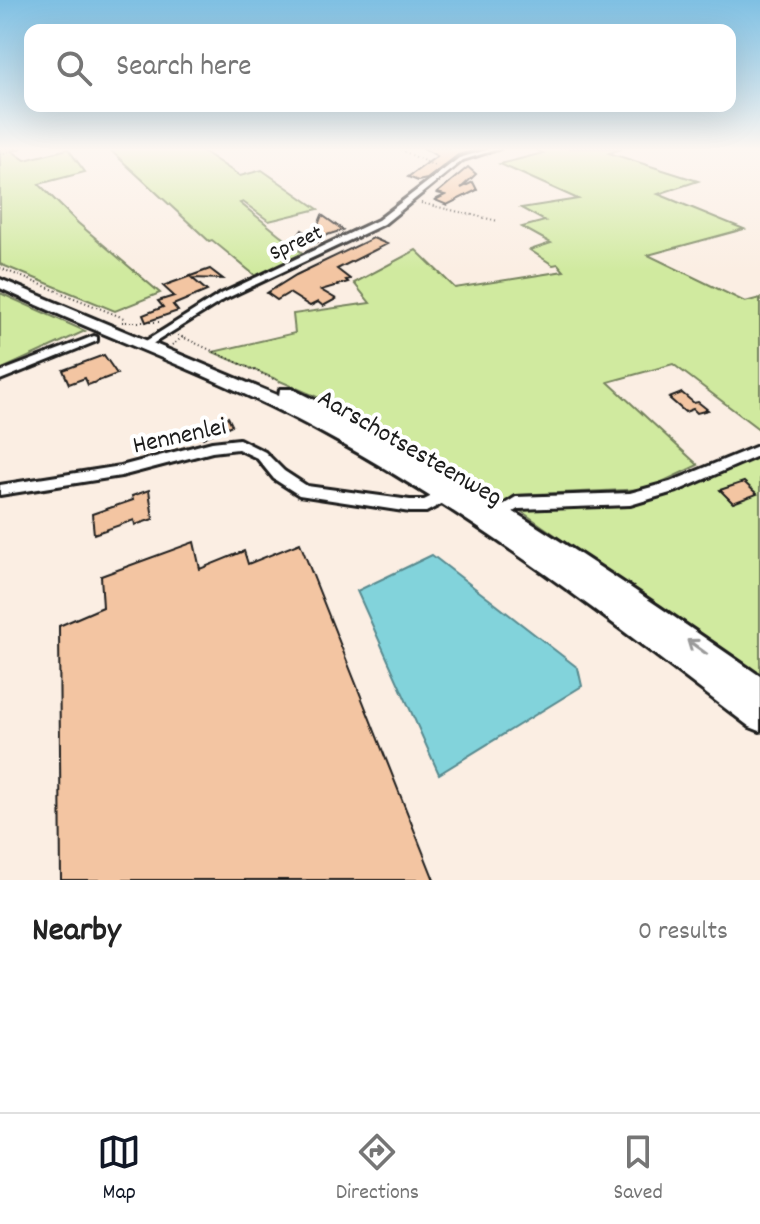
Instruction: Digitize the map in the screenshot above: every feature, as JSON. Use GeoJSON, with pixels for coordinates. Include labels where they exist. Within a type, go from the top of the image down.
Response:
{"type":"FeatureCollection","features":[{"type":"Feature","properties":{"kind":"main road","name":"Aarschotsesteenweg"},"geometry":{"type":"LineString","coordinates":[[0,270],[123,322],[150,340],[267,396],[446,495],[633,622],[760,717]]}},
{"type":"Feature","properties":{"kind":"main road","name":"Aarschotsesteenweg"},"geometry":{"type":"LineString","coordinates":[[0,283],[237,370],[365,432],[500,514],[628,598],[760,692]]}},
{"type":"Feature","properties":{"kind":"street","name":"Spreet"},"geometry":{"type":"LineString","coordinates":[[150,340],[222,297],[374,226],[423,189]]}},
{"type":"Feature","properties":{"kind":"street"},"geometry":{"type":"LineString","coordinates":[[0,376],[94,339]]}},
{"type":"Feature","properties":{"kind":"street","name":"Hennenlei"},"geometry":{"type":"LineString","coordinates":[[0,490],[121,471],[231,444],[250,448],[292,485],[312,494],[410,506],[426,506],[446,495]]}},
{"type":"Feature","properties":{"kind":"street"},"geometry":{"type":"LineString","coordinates":[[500,514],[516,503],[640,496],[672,487],[760,450]]}},
{"type":"Feature","properties":{"kind":"path"},"geometry":{"type":"LineString","coordinates":[[409,200],[498,221]]}},
{"type":"Feature","properties":{"kind":"path"},"geometry":{"type":"LineString","coordinates":[[0,270],[123,322],[169,321]]}},
{"type":"Feature","properties":{"kind":"green space"},"geometry":{"type":"Polygon","coordinates":[[[0,189],[44,189],[78,223],[160,293],[115,311],[0,264],[0,189]]]}},
{"type":"Feature","properties":{"kind":"green space"},"geometry":{"type":"Polygon","coordinates":[[[153,189],[289,189],[318,209],[269,221],[243,202],[240,203],[305,255],[257,277],[212,240],[209,241],[153,189]]]}},
{"type":"Feature","properties":{"kind":"green space"},"geometry":{"type":"Polygon","coordinates":[[[556,189],[673,189],[658,194],[744,229],[648,255],[745,302],[760,298],[760,430],[673,364],[608,382],[698,465],[647,489],[515,495],[504,503],[354,413],[213,352],[295,333],[293,314],[370,303],[354,283],[416,250],[455,288],[564,271],[558,264],[553,265],[530,250],[551,243],[522,227],[545,221],[521,208],[578,199],[556,189]]]}},
{"type":"Feature","properties":{"kind":"green space"},"geometry":{"type":"Polygon","coordinates":[[[0,293],[85,331],[0,370],[0,293]]]}},
{"type":"Feature","properties":{"kind":"green space"},"geometry":{"type":"Polygon","coordinates":[[[760,457],[760,679],[518,509],[539,505],[637,504],[760,457]]]}},
{"type":"Feature","properties":{"kind":"water"},"geometry":{"type":"Polygon","coordinates":[[[432,555],[578,668],[582,686],[439,774],[357,591],[432,555]]]}},
{"type":"Feature","properties":{"kind":"building"},"geometry":{"type":"Polygon","coordinates":[[[442,189],[477,190],[447,205],[435,200],[445,195],[437,193],[442,189]]]}},
{"type":"Feature","properties":{"kind":"building"},"geometry":{"type":"Polygon","coordinates":[[[322,215],[343,230],[314,239],[317,242],[304,246],[296,239],[302,230],[313,238],[322,215]]]}},
{"type":"Feature","properties":{"kind":"building"},"geometry":{"type":"Polygon","coordinates":[[[373,238],[387,244],[337,269],[350,279],[321,290],[336,299],[323,306],[318,302],[310,306],[289,293],[277,300],[267,293],[296,275],[373,238]]]}},
{"type":"Feature","properties":{"kind":"building"},"geometry":{"type":"Polygon","coordinates":[[[210,269],[223,279],[192,278],[207,291],[173,305],[178,311],[146,322],[143,315],[163,307],[158,301],[174,296],[163,286],[210,269]]]}},
{"type":"Feature","properties":{"kind":"building"},"geometry":{"type":"Polygon","coordinates":[[[104,355],[117,374],[88,385],[85,378],[69,384],[63,370],[104,355]]]}},
{"type":"Feature","properties":{"kind":"building"},"geometry":{"type":"Polygon","coordinates":[[[682,393],[708,410],[685,412],[669,398],[682,393]]]}},
{"type":"Feature","properties":{"kind":"building"},"geometry":{"type":"Polygon","coordinates":[[[228,417],[232,425],[203,438],[199,429],[228,417]]]}},
{"type":"Feature","properties":{"kind":"building"},"geometry":{"type":"Polygon","coordinates":[[[744,482],[757,494],[733,503],[720,490],[744,482]]]}},
{"type":"Feature","properties":{"kind":"building"},"geometry":{"type":"Polygon","coordinates":[[[149,490],[153,519],[135,525],[134,520],[94,534],[92,514],[133,500],[132,496],[149,490]]]}},
{"type":"Feature","properties":{"kind":"building"},"geometry":{"type":"Polygon","coordinates":[[[194,542],[200,569],[244,551],[248,564],[300,543],[434,880],[61,880],[59,626],[103,607],[101,576],[194,542]]]}}]}
